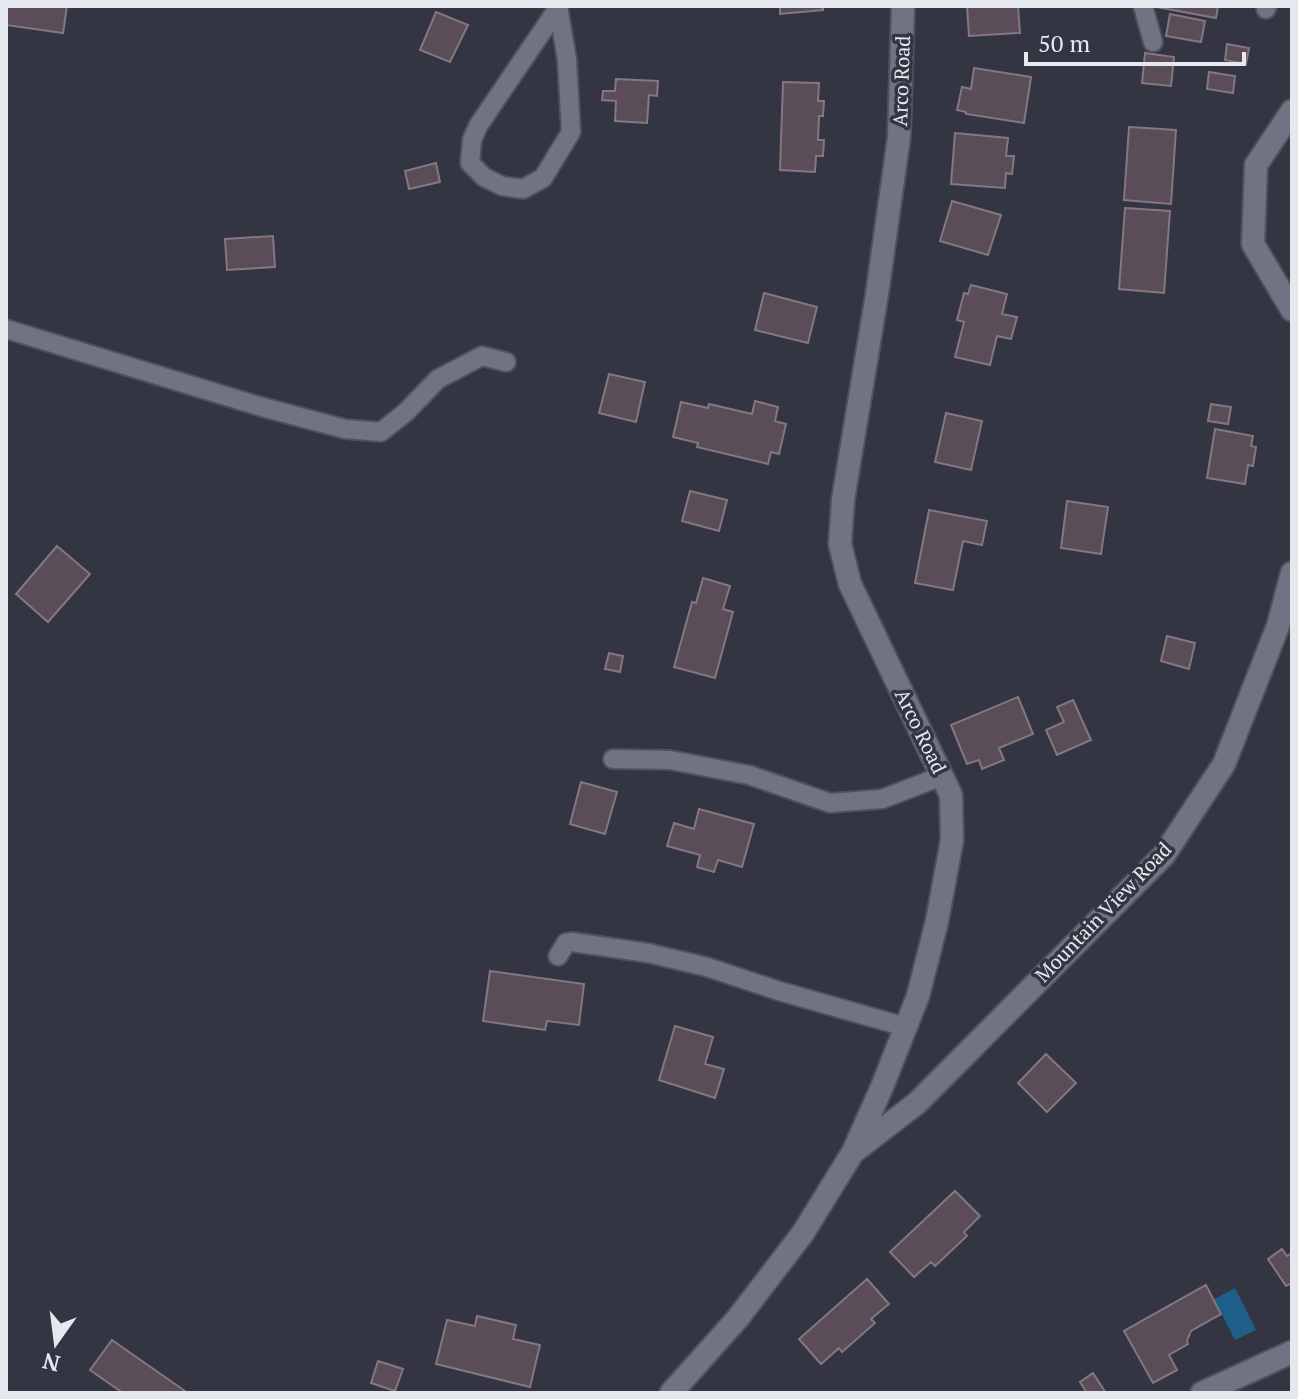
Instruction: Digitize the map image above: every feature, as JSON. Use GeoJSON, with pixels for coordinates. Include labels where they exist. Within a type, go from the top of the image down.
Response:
{"type":"FeatureCollection","features":[{"type":"Feature","properties":{"kind":"street","name":"Arco Road"},"geometry":{"type":"LineString","coordinates":[[671,1393],[738,1318],[803,1233],[853,1152],[918,996],[937,921],[952,840],[951,795],[850,584],[840,544],[843,500],[899,137],[903,6]]}},
{"type":"Feature","properties":{"kind":"street"},"geometry":{"type":"LineString","coordinates":[[1292,111],[1256,165],[1253,244],[1292,310]]}},
{"type":"Feature","properties":{"kind":"street","name":"Mountain View Road"},"geometry":{"type":"LineString","coordinates":[[853,1152],[917,1103],[1164,855],[1224,764],[1278,626],[1292,573]]}},
{"type":"Feature","properties":{"kind":"street"},"geometry":{"type":"LineString","coordinates":[[1202,1393],[1292,1352]]}},
{"type":"Feature","properties":{"kind":"lane"},"geometry":{"type":"LineString","coordinates":[[1143,6],[1153,42]]}},
{"type":"Feature","properties":{"kind":"lane"},"geometry":{"type":"LineString","coordinates":[[558,7],[567,60],[571,132],[543,178],[523,189],[502,186],[484,177],[470,163],[472,140],[478,126],[558,7]]}},
{"type":"Feature","properties":{"kind":"lane"},"geometry":{"type":"LineString","coordinates":[[6,329],[262,407],[345,429],[381,432],[438,379],[482,356],[506,362]]}},
{"type":"Feature","properties":{"kind":"lane"},"geometry":{"type":"LineString","coordinates":[[613,759],[670,760],[749,775],[830,803],[882,799],[942,776]]}},
{"type":"Feature","properties":{"kind":"lane"},"geometry":{"type":"LineString","coordinates":[[558,956],[566,943],[572,942],[648,953],[707,967],[906,1027]]}},
{"type":"Feature","properties":{"kind":"water"},"geometry":{"type":"Polygon","coordinates":[[[1235,1288],[1256,1330],[1235,1340],[1214,1299],[1235,1288]]]}},
{"type":"Feature","properties":{"kind":"building"},"geometry":{"type":"Polygon","coordinates":[[[6,6],[67,6],[63,33],[6,25],[6,6]]]}},
{"type":"Feature","properties":{"kind":"building"},"geometry":{"type":"Polygon","coordinates":[[[780,6],[823,6],[823,10],[780,14],[780,6]]]}},
{"type":"Feature","properties":{"kind":"building"},"geometry":{"type":"Polygon","coordinates":[[[967,6],[1018,6],[1020,33],[969,36],[967,6]]]}},
{"type":"Feature","properties":{"kind":"building"},"geometry":{"type":"Polygon","coordinates":[[[1151,6],[1218,6],[1216,18],[1151,6]]]}},
{"type":"Feature","properties":{"kind":"building"},"geometry":{"type":"Polygon","coordinates":[[[436,12],[468,25],[450,62],[420,50],[436,12]]]}},
{"type":"Feature","properties":{"kind":"building"},"geometry":{"type":"Polygon","coordinates":[[[1170,14],[1205,21],[1201,42],[1166,36],[1170,14]]]}},
{"type":"Feature","properties":{"kind":"building"},"geometry":{"type":"Polygon","coordinates":[[[1227,44],[1249,48],[1246,64],[1225,60],[1227,44]]]}},
{"type":"Feature","properties":{"kind":"building"},"geometry":{"type":"Polygon","coordinates":[[[1145,53],[1174,57],[1171,86],[1142,83],[1145,53]]]}},
{"type":"Feature","properties":{"kind":"building"},"geometry":{"type":"Polygon","coordinates":[[[974,68],[1031,77],[1024,123],[957,110],[962,87],[971,89],[974,68]]]}},
{"type":"Feature","properties":{"kind":"building"},"geometry":{"type":"Polygon","coordinates":[[[1209,72],[1235,76],[1233,93],[1207,89],[1209,72]]]}},
{"type":"Feature","properties":{"kind":"building"},"geometry":{"type":"Polygon","coordinates":[[[616,79],[658,81],[657,96],[649,95],[647,123],[615,121],[616,101],[602,100],[603,91],[615,91],[616,79]]]}},
{"type":"Feature","properties":{"kind":"building"},"geometry":{"type":"Polygon","coordinates":[[[783,82],[819,83],[818,101],[824,101],[823,116],[819,116],[818,140],[824,140],[823,156],[816,156],[815,172],[780,170],[783,82]]]}},
{"type":"Feature","properties":{"kind":"building"},"geometry":{"type":"Polygon","coordinates":[[[1129,127],[1176,130],[1171,204],[1124,200],[1129,127]]]}},
{"type":"Feature","properties":{"kind":"building"},"geometry":{"type":"Polygon","coordinates":[[[955,133],[1008,138],[1006,156],[1014,156],[1012,174],[1006,173],[1005,188],[951,184],[955,133]]]}},
{"type":"Feature","properties":{"kind":"building"},"geometry":{"type":"Polygon","coordinates":[[[436,163],[440,182],[409,189],[405,171],[436,163]]]}},
{"type":"Feature","properties":{"kind":"building"},"geometry":{"type":"Polygon","coordinates":[[[952,201],[1001,215],[988,255],[940,241],[952,201]]]}},
{"type":"Feature","properties":{"kind":"building"},"geometry":{"type":"Polygon","coordinates":[[[1125,208],[1170,211],[1164,293],[1119,289],[1125,208]]]}},
{"type":"Feature","properties":{"kind":"building"},"geometry":{"type":"Polygon","coordinates":[[[273,236],[275,267],[227,270],[225,239],[273,236]]]}},
{"type":"Feature","properties":{"kind":"building"},"geometry":{"type":"Polygon","coordinates":[[[971,285],[1007,294],[1002,314],[1017,317],[1011,339],[997,336],[990,365],[955,357],[964,322],[957,320],[964,293],[968,294],[971,285]]]}},
{"type":"Feature","properties":{"kind":"building"},"geometry":{"type":"Polygon","coordinates":[[[764,293],[817,307],[808,343],[755,330],[764,293]]]}},
{"type":"Feature","properties":{"kind":"building"},"geometry":{"type":"Polygon","coordinates":[[[609,374],[645,382],[636,422],[599,413],[609,374]]]}},
{"type":"Feature","properties":{"kind":"building"},"geometry":{"type":"Polygon","coordinates":[[[755,401],[778,407],[775,421],[786,424],[779,454],[771,452],[768,464],[697,447],[698,443],[673,437],[681,402],[708,408],[709,404],[752,414],[755,401]]]}},
{"type":"Feature","properties":{"kind":"building"},"geometry":{"type":"Polygon","coordinates":[[[1211,404],[1231,407],[1228,424],[1208,421],[1211,404]]]}},
{"type":"Feature","properties":{"kind":"building"},"geometry":{"type":"Polygon","coordinates":[[[946,413],[982,421],[971,470],[935,462],[946,413]]]}},
{"type":"Feature","properties":{"kind":"building"},"geometry":{"type":"Polygon","coordinates":[[[1215,429],[1253,436],[1251,446],[1256,447],[1253,466],[1248,465],[1245,484],[1207,478],[1215,429]]]}},
{"type":"Feature","properties":{"kind":"building"},"geometry":{"type":"Polygon","coordinates":[[[690,491],[727,500],[719,531],[682,521],[690,491]]]}},
{"type":"Feature","properties":{"kind":"building"},"geometry":{"type":"Polygon","coordinates":[[[1067,501],[1108,507],[1101,554],[1061,548],[1067,501]]]}},
{"type":"Feature","properties":{"kind":"building"},"geometry":{"type":"Polygon","coordinates":[[[929,510],[987,521],[982,545],[963,541],[953,590],[915,583],[929,510]]]}},
{"type":"Feature","properties":{"kind":"building"},"geometry":{"type":"Polygon","coordinates":[[[57,546],[90,574],[48,622],[16,594],[57,546]]]}},
{"type":"Feature","properties":{"kind":"building"},"geometry":{"type":"Polygon","coordinates":[[[703,578],[730,586],[723,609],[733,612],[715,678],[674,667],[692,602],[696,603],[703,578]]]}},
{"type":"Feature","properties":{"kind":"building"},"geometry":{"type":"Polygon","coordinates":[[[1167,636],[1195,643],[1189,669],[1161,661],[1167,636]]]}},
{"type":"Feature","properties":{"kind":"building"},"geometry":{"type":"Polygon","coordinates":[[[609,653],[623,656],[620,672],[605,669],[609,653]]]}},
{"type":"Feature","properties":{"kind":"building"},"geometry":{"type":"Polygon","coordinates":[[[1018,697],[1033,734],[999,748],[1004,760],[982,769],[979,760],[967,764],[951,725],[1018,697]]]}},
{"type":"Feature","properties":{"kind":"building"},"geometry":{"type":"Polygon","coordinates":[[[1073,700],[1091,740],[1057,755],[1046,730],[1064,722],[1057,707],[1073,700]]]}},
{"type":"Feature","properties":{"kind":"building"},"geometry":{"type":"Polygon","coordinates":[[[581,782],[617,792],[605,834],[570,824],[581,782]]]}},
{"type":"Feature","properties":{"kind":"building"},"geometry":{"type":"Polygon","coordinates":[[[699,809],[754,824],[742,867],[718,860],[714,872],[697,867],[700,855],[667,846],[674,823],[694,829],[699,809]]]}},
{"type":"Feature","properties":{"kind":"building"},"geometry":{"type":"Polygon","coordinates":[[[490,971],[584,984],[579,1025],[547,1021],[545,1030],[483,1021],[490,971]]]}},
{"type":"Feature","properties":{"kind":"building"},"geometry":{"type":"Polygon","coordinates":[[[675,1026],[713,1037],[705,1064],[724,1069],[715,1098],[659,1080],[675,1026]]]}},
{"type":"Feature","properties":{"kind":"building"},"geometry":{"type":"Polygon","coordinates":[[[1046,1054],[1076,1083],[1047,1112],[1018,1083],[1046,1054]]]}},
{"type":"Feature","properties":{"kind":"building"},"geometry":{"type":"Polygon","coordinates":[[[955,1191],[980,1216],[964,1232],[967,1236],[935,1266],[931,1262],[914,1277],[890,1252],[955,1191]]]}},
{"type":"Feature","properties":{"kind":"building"},"geometry":{"type":"Polygon","coordinates":[[[1282,1249],[1287,1256],[1292,1253],[1292,1283],[1286,1286],[1268,1259],[1282,1249]]]}},
{"type":"Feature","properties":{"kind":"building"},"geometry":{"type":"Polygon","coordinates":[[[867,1279],[889,1304],[871,1319],[875,1323],[842,1352],[839,1348],[821,1364],[799,1339],[867,1279]]]}},
{"type":"Feature","properties":{"kind":"building"},"geometry":{"type":"Polygon","coordinates":[[[1206,1285],[1221,1314],[1191,1331],[1188,1344],[1169,1355],[1177,1370],[1153,1383],[1124,1331],[1206,1285]]]}},
{"type":"Feature","properties":{"kind":"building"},"geometry":{"type":"Polygon","coordinates":[[[477,1316],[516,1325],[513,1339],[540,1345],[530,1387],[436,1364],[447,1320],[475,1326],[477,1316]]]}},
{"type":"Feature","properties":{"kind":"building"},"geometry":{"type":"Polygon","coordinates":[[[112,1340],[184,1393],[123,1393],[90,1370],[112,1340]]]}},
{"type":"Feature","properties":{"kind":"building"},"geometry":{"type":"Polygon","coordinates":[[[378,1361],[403,1369],[395,1391],[371,1383],[378,1361]]]}},
{"type":"Feature","properties":{"kind":"building"},"geometry":{"type":"Polygon","coordinates":[[[1093,1373],[1106,1393],[1087,1393],[1080,1382],[1093,1373]]]}}]}
